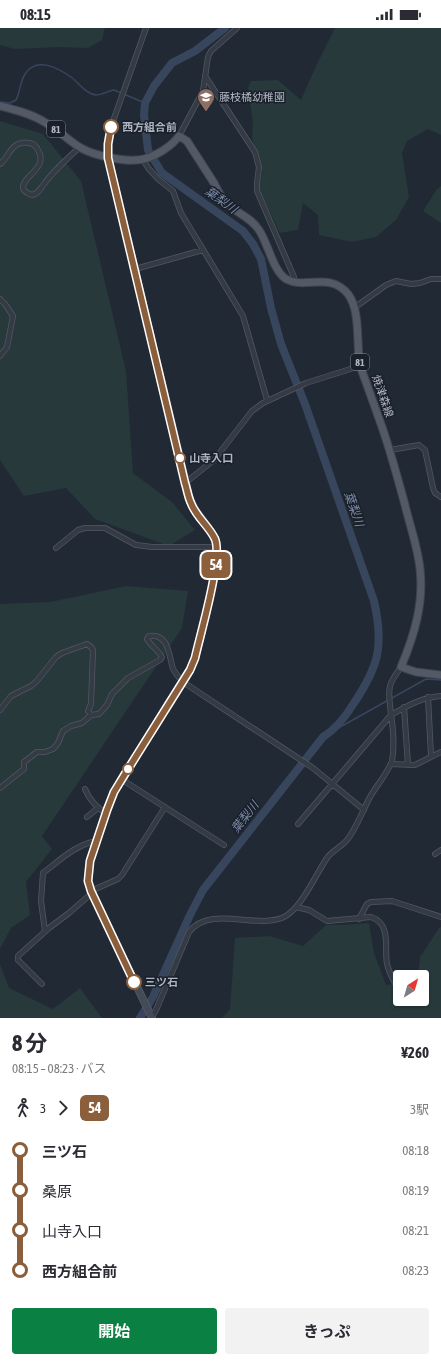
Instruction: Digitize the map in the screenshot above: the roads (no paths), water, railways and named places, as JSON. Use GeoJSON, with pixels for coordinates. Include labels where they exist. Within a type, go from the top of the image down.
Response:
{"type":"FeatureCollection","features":[{"type":"Feature","properties":{"kind":"main road","name":"81"},"geometry":{"type":"LineString","coordinates":[[0,106],[25,113],[47,123],[80,147],[108,158],[132,160],[144,159],[173,144],[179,136]]}},
{"type":"Feature","properties":{"kind":"main road"},"geometry":{"type":"LineString","coordinates":[[179,136],[187,141],[225,202],[246,216],[259,229],[280,274],[293,281]]}},
{"type":"Feature","properties":{"kind":"main road"},"geometry":{"type":"LineString","coordinates":[[108,158],[185,483],[191,504],[211,532],[215,540],[216,547],[216,565],[195,658],[183,682],[114,792],[90,861],[88,881],[91,892],[151,1016]]}},
{"type":"Feature","properties":{"kind":"main road","name":"焼津森線"},"geometry":{"type":"LineString","coordinates":[[293,281],[326,282],[340,287],[350,298],[354,308],[360,366],[390,450],[416,549],[420,575],[420,605],[417,622],[411,644],[401,667]]}},
{"type":"Feature","properties":{"kind":"main road"},"geometry":{"type":"LineString","coordinates":[[401,667],[416,672],[441,675]]}},
{"type":"Feature","properties":{"kind":"street"},"geometry":{"type":"LineString","coordinates":[[108,158],[108,144],[111,127],[146,28]]}},
{"type":"Feature","properties":{"kind":"street"},"geometry":{"type":"LineString","coordinates":[[179,136],[203,91],[208,57],[211,51],[237,28]]}},
{"type":"Feature","properties":{"kind":"street"},"geometry":{"type":"LineString","coordinates":[[205,76],[255,152],[259,167],[257,191],[294,277],[293,281]]}},
{"type":"Feature","properties":{"kind":"street"},"geometry":{"type":"LineString","coordinates":[[0,164],[13,147],[18,144],[28,142],[33,144],[37,148],[40,159],[36,169],[24,183],[23,188],[32,195],[36,194],[55,171],[80,147]]}},
{"type":"Feature","properties":{"kind":"street"},"geometry":{"type":"LineString","coordinates":[[144,159],[149,170],[173,191],[180,213],[243,316],[267,400]]}},
{"type":"Feature","properties":{"kind":"street"},"geometry":{"type":"LineString","coordinates":[[135,269],[203,250]]}},
{"type":"Feature","properties":{"kind":"street"},"geometry":{"type":"LineString","coordinates":[[354,308],[386,285],[396,281],[411,284],[420,283],[431,279],[441,279]]}},
{"type":"Feature","properties":{"kind":"street"},"geometry":{"type":"LineString","coordinates":[[0,299],[13,316],[7,347],[0,356]]}},
{"type":"Feature","properties":{"kind":"street"},"geometry":{"type":"LineString","coordinates":[[185,483],[214,460],[252,411],[267,400],[306,383],[360,366]]}},
{"type":"Feature","properties":{"kind":"street"},"geometry":{"type":"LineString","coordinates":[[390,450],[419,445],[422,447],[425,450],[433,488],[436,494],[441,497]]}},
{"type":"Feature","properties":{"kind":"street"},"geometry":{"type":"LineString","coordinates":[[56,548],[78,530],[85,528],[105,528],[136,545],[152,547],[216,547]]}},
{"type":"Feature","properties":{"kind":"street"},"geometry":{"type":"LineString","coordinates":[[0,788],[24,770],[24,762],[37,752],[45,752],[53,749],[58,743],[63,731],[71,726],[82,723],[91,716],[99,714],[107,706],[112,694],[128,678],[160,660],[162,657],[159,652],[151,646],[147,639],[149,636],[155,635],[162,639],[170,651],[173,668],[183,682],[299,758],[364,810]]}},
{"type":"Feature","properties":{"kind":"street"},"geometry":{"type":"LineString","coordinates":[[0,710],[11,696],[36,682],[56,657],[62,653],[87,644],[93,650],[91,704],[88,711],[91,716]]}},
{"type":"Feature","properties":{"kind":"street"},"geometry":{"type":"LineString","coordinates":[[151,1016],[156,1010],[189,932],[199,923],[205,920],[214,919],[278,919],[289,914],[296,907],[328,857],[347,840],[390,764],[393,751],[389,700],[390,686],[401,667]]}},
{"type":"Feature","properties":{"kind":"street"},"geometry":{"type":"LineString","coordinates":[[298,824],[391,714],[412,703],[428,697],[441,696]]}},
{"type":"Feature","properties":{"kind":"street"},"geometry":{"type":"LineString","coordinates":[[428,697],[431,756]]}},
{"type":"Feature","properties":{"kind":"street"},"geometry":{"type":"LineString","coordinates":[[404,708],[408,765]]}},
{"type":"Feature","properties":{"kind":"street"},"geometry":{"type":"LineString","coordinates":[[390,764],[415,765],[441,752]]}},
{"type":"Feature","properties":{"kind":"street"},"geometry":{"type":"LineString","coordinates":[[121,779],[224,845]]}},
{"type":"Feature","properties":{"kind":"street"},"geometry":{"type":"LineString","coordinates":[[85,789],[88,798],[106,814]]}},
{"type":"Feature","properties":{"kind":"street"},"geometry":{"type":"LineString","coordinates":[[42,984],[18,960],[18,956],[45,931],[69,913],[91,892],[118,879],[122,875],[165,807]]}},
{"type":"Feature","properties":{"kind":"street"},"geometry":{"type":"LineString","coordinates":[[87,817],[98,808]]}},
{"type":"Feature","properties":{"kind":"street"},"geometry":{"type":"LineString","coordinates":[[45,931],[41,901],[43,873],[70,852],[91,842],[97,841]]}},
{"type":"Feature","properties":{"kind":"street"},"geometry":{"type":"LineString","coordinates":[[435,854],[441,850]]}},
{"type":"Feature","properties":{"kind":"street"},"geometry":{"type":"LineString","coordinates":[[359,919],[367,904],[371,902],[392,901],[441,916]]}},
{"type":"Feature","properties":{"kind":"street"},"geometry":{"type":"LineString","coordinates":[[296,907],[308,910],[327,921],[371,917],[376,919],[386,931],[387,964],[393,980]]}},
{"type":"Feature","properties":{"kind":"waterway","name":"葉梨川"},"geometry":{"type":"LineString","coordinates":[[140,1018],[153,997],[203,890],[323,737],[328,734],[348,713],[369,678],[374,666],[379,643],[379,630],[374,601],[305,404],[281,344],[271,308],[261,259],[253,244],[243,231],[162,173],[148,150],[144,115],[145,103],[154,86],[172,63],[195,51],[225,28]]}},
{"type":"Feature","properties":{"kind":"waterway"},"geometry":{"type":"LineString","coordinates":[[0,102],[10,103],[16,100],[25,74],[35,66],[47,65],[60,70],[74,79],[89,93],[98,95],[114,90],[145,103]]}},
{"type":"Feature","properties":{"kind":"waterway"},"geometry":{"type":"LineString","coordinates":[[333,731],[426,679],[441,680]]}},
{"type":"Feature","properties":{"kind":"place","name":"藤枝橘幼稚園"},"geometry":{"type":"Point","coordinates":[206,112]}},
{"type":"Feature","properties":{"kind":"place","name":"西方組合前"},"geometry":{"type":"Point","coordinates":[111,127]}},
{"type":"Feature","properties":{"kind":"place","name":"山寺入口"},"geometry":{"type":"Point","coordinates":[180,458]}},
{"type":"Feature","properties":{"kind":"place","name":"三ツ石"},"geometry":{"type":"Point","coordinates":[134,982]}}]}
